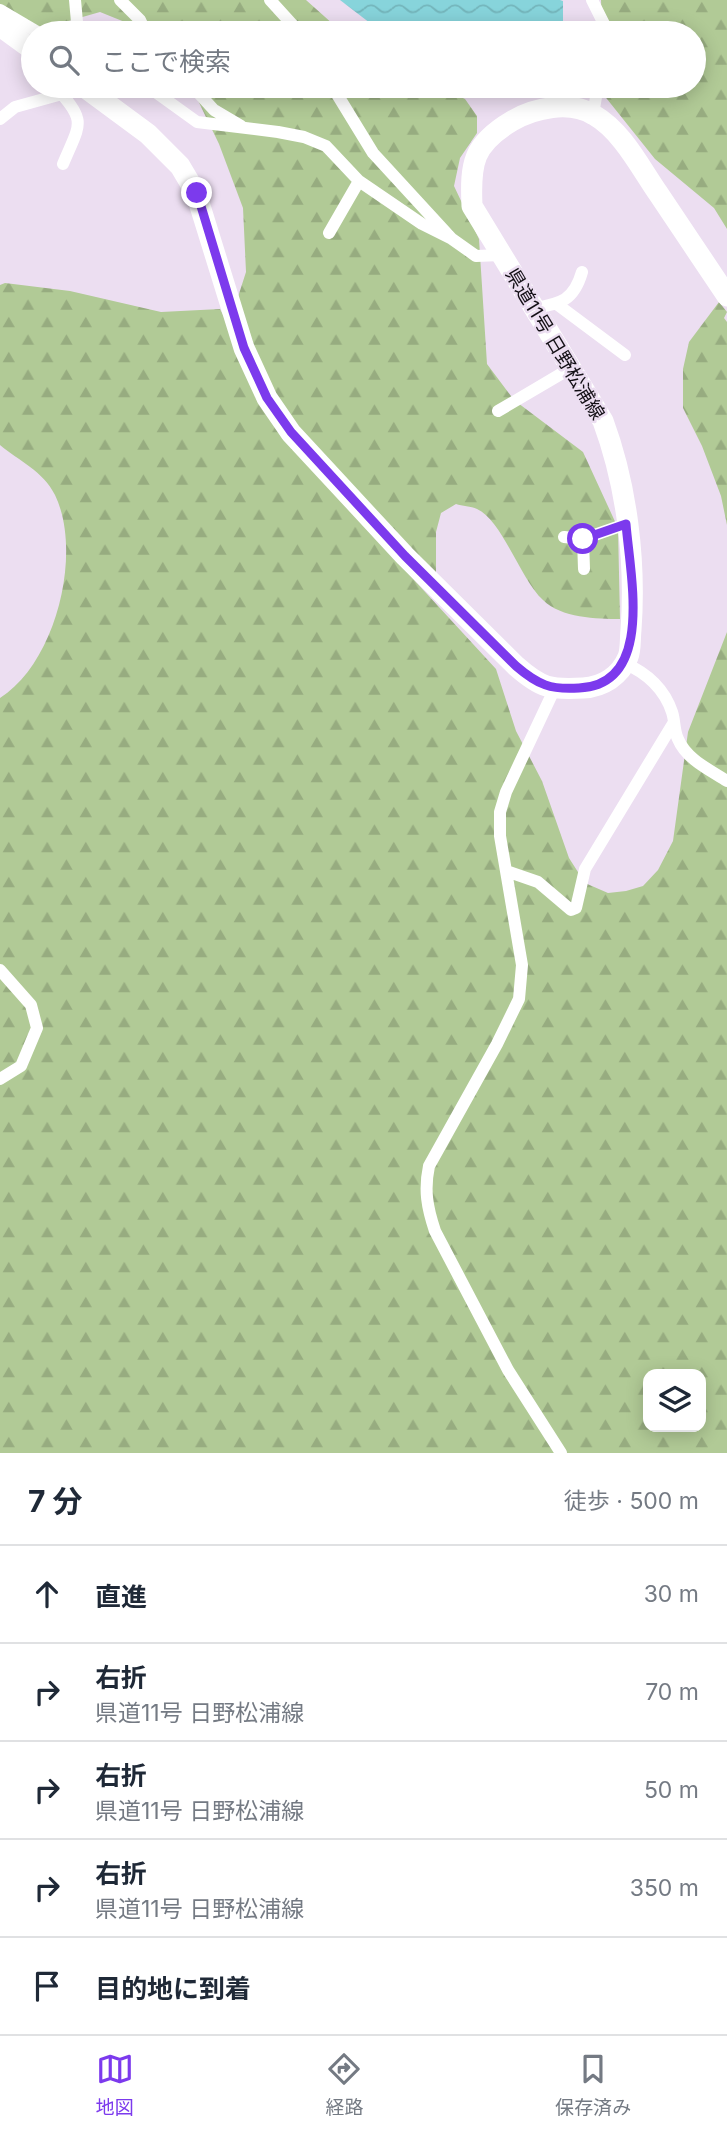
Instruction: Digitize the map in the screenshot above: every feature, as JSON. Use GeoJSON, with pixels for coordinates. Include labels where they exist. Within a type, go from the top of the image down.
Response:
{"type":"FeatureCollection","features":[{"type":"Feature","properties":{"kind":"main road"},"geometry":{"type":"LineString","coordinates":[[0,26],[21,41]]}},
{"type":"Feature","properties":{"kind":"main road"},"geometry":{"type":"LineString","coordinates":[[99,98],[148,134],[180,166],[197,193],[244,348],[267,398],[291,432],[405,556],[536,683],[554,690],[598,688],[617,675],[624,663]]}},
{"type":"Feature","properties":{"kind":"main road","name":"県道11号 日野松浦線"},"geometry":{"type":"LineString","coordinates":[[593,114],[556,107],[528,112],[496,131],[476,152],[470,176],[472,206],[603,421],[616,456],[626,524],[632,606],[629,656],[624,663]]}},
{"type":"Feature","properties":{"kind":"main road"},"geometry":{"type":"LineString","coordinates":[[593,114],[624,143],[727,296]]}},
{"type":"Feature","properties":{"kind":"street"},"geometry":{"type":"LineString","coordinates":[[75,0],[77,21]]}},
{"type":"Feature","properties":{"kind":"street"},"geometry":{"type":"LineString","coordinates":[[120,0],[140,21]]}},
{"type":"Feature","properties":{"kind":"street"},"geometry":{"type":"LineString","coordinates":[[270,0],[289,21]]}},
{"type":"Feature","properties":{"kind":"street"},"geometry":{"type":"LineString","coordinates":[[592,0],[598,8],[601,21]]}},
{"type":"Feature","properties":{"kind":"street"},"geometry":{"type":"LineString","coordinates":[[0,10],[21,22]]}},
{"type":"Feature","properties":{"kind":"street"},"geometry":{"type":"LineString","coordinates":[[0,118],[15,107],[38,98]]}},
{"type":"Feature","properties":{"kind":"street"},"geometry":{"type":"LineString","coordinates":[[62,164],[80,124],[77,111],[65,98]]}},
{"type":"Feature","properties":{"kind":"street"},"geometry":{"type":"LineString","coordinates":[[164,98],[197,122],[304,137],[326,146],[359,181],[422,224],[452,239],[476,256],[501,255]]}},
{"type":"Feature","properties":{"kind":"street"},"geometry":{"type":"LineString","coordinates":[[203,98],[214,110],[248,129]]}},
{"type":"Feature","properties":{"kind":"street"},"geometry":{"type":"LineString","coordinates":[[339,98],[373,153],[452,239]]}},
{"type":"Feature","properties":{"kind":"street"},"geometry":{"type":"LineString","coordinates":[[593,114],[596,98]]}},
{"type":"Feature","properties":{"kind":"street"},"geometry":{"type":"LineString","coordinates":[[329,233],[359,181]]}},
{"type":"Feature","properties":{"kind":"street"},"geometry":{"type":"LineString","coordinates":[[534,308],[558,304],[577,289],[582,272]]}},
{"type":"Feature","properties":{"kind":"street"},"geometry":{"type":"LineString","coordinates":[[558,304],[625,355]]}},
{"type":"Feature","properties":{"kind":"street"},"geometry":{"type":"LineString","coordinates":[[498,411],[571,368]]}},
{"type":"Feature","properties":{"kind":"street"},"geometry":{"type":"LineString","coordinates":[[564,537],[583,539],[626,524]]}},
{"type":"Feature","properties":{"kind":"street"},"geometry":{"type":"LineString","coordinates":[[583,539],[584,569]]}},
{"type":"Feature","properties":{"kind":"street"},"geometry":{"type":"LineString","coordinates":[[624,663],[642,671],[661,688],[678,740],[694,761],[727,781]]}},
{"type":"Feature","properties":{"kind":"street"},"geometry":{"type":"LineString","coordinates":[[554,690],[506,792],[500,812],[500,836],[522,965],[519,999],[498,1044],[429,1166],[425,1186],[427,1206],[435,1231],[508,1370],[561,1453]]}},
{"type":"Feature","properties":{"kind":"street"},"geometry":{"type":"LineString","coordinates":[[506,871],[537,882],[571,910],[576,908],[585,869],[674,722]]}},
{"type":"Feature","properties":{"kind":"street"},"geometry":{"type":"LineString","coordinates":[[0,970],[31,1005],[37,1028],[21,1066],[0,1079]]}},
{"type":"Feature","properties":{"kind":"green space"},"geometry":{"type":"Polygon","coordinates":[[[0,0],[306,0],[330,21],[122,21],[100,12],[68,21],[24,21],[0,4],[0,0]]]}},
{"type":"Feature","properties":{"kind":"green space"},"geometry":{"type":"Polygon","coordinates":[[[601,0],[727,0],[727,229],[714,208],[655,159],[606,98],[706,98],[706,21],[602,21],[601,0]]]}},
{"type":"Feature","properties":{"kind":"green space"},"geometry":{"type":"Polygon","coordinates":[[[197,98],[465,99],[477,116],[477,133],[460,158],[454,186],[479,239],[487,364],[514,400],[583,452],[618,528],[620,619],[569,614],[543,600],[527,579],[495,525],[486,515],[472,507],[456,504],[441,513],[436,532],[436,576],[298,432],[267,383],[237,300],[246,272],[243,208],[219,144],[197,98]]]}},
{"type":"Feature","properties":{"kind":"green space"},"geometry":{"type":"Polygon","coordinates":[[[5,283],[70,291],[161,312],[220,309],[289,444],[496,669],[516,731],[542,781],[569,858],[585,883],[608,893],[643,886],[658,870],[673,841],[688,732],[727,632],[727,1453],[0,1453],[0,698],[20,682],[36,660],[49,634],[65,575],[66,546],[63,519],[50,487],[37,473],[0,445],[0,285],[5,283]]]}},
{"type":"Feature","properties":{"kind":"green space"},"geometry":{"type":"Polygon","coordinates":[[[719,302],[727,312],[724,318],[727,322],[727,525],[721,496],[702,446],[683,408],[683,369],[689,342],[719,302]]]}},
{"type":"Feature","properties":{"kind":"water"},"geometry":{"type":"Polygon","coordinates":[[[340,0],[563,1],[563,21],[367,21],[340,0]]]}},
{"type":"Feature","properties":{"kind":"route"},"geometry":{"type":"LineString","coordinates":[[197,193],[244,348],[267,398],[291,432],[405,556],[516,666],[536,683],[554,690],[598,688],[617,675],[629,656],[632,606],[626,524],[583,539]]}}]}
